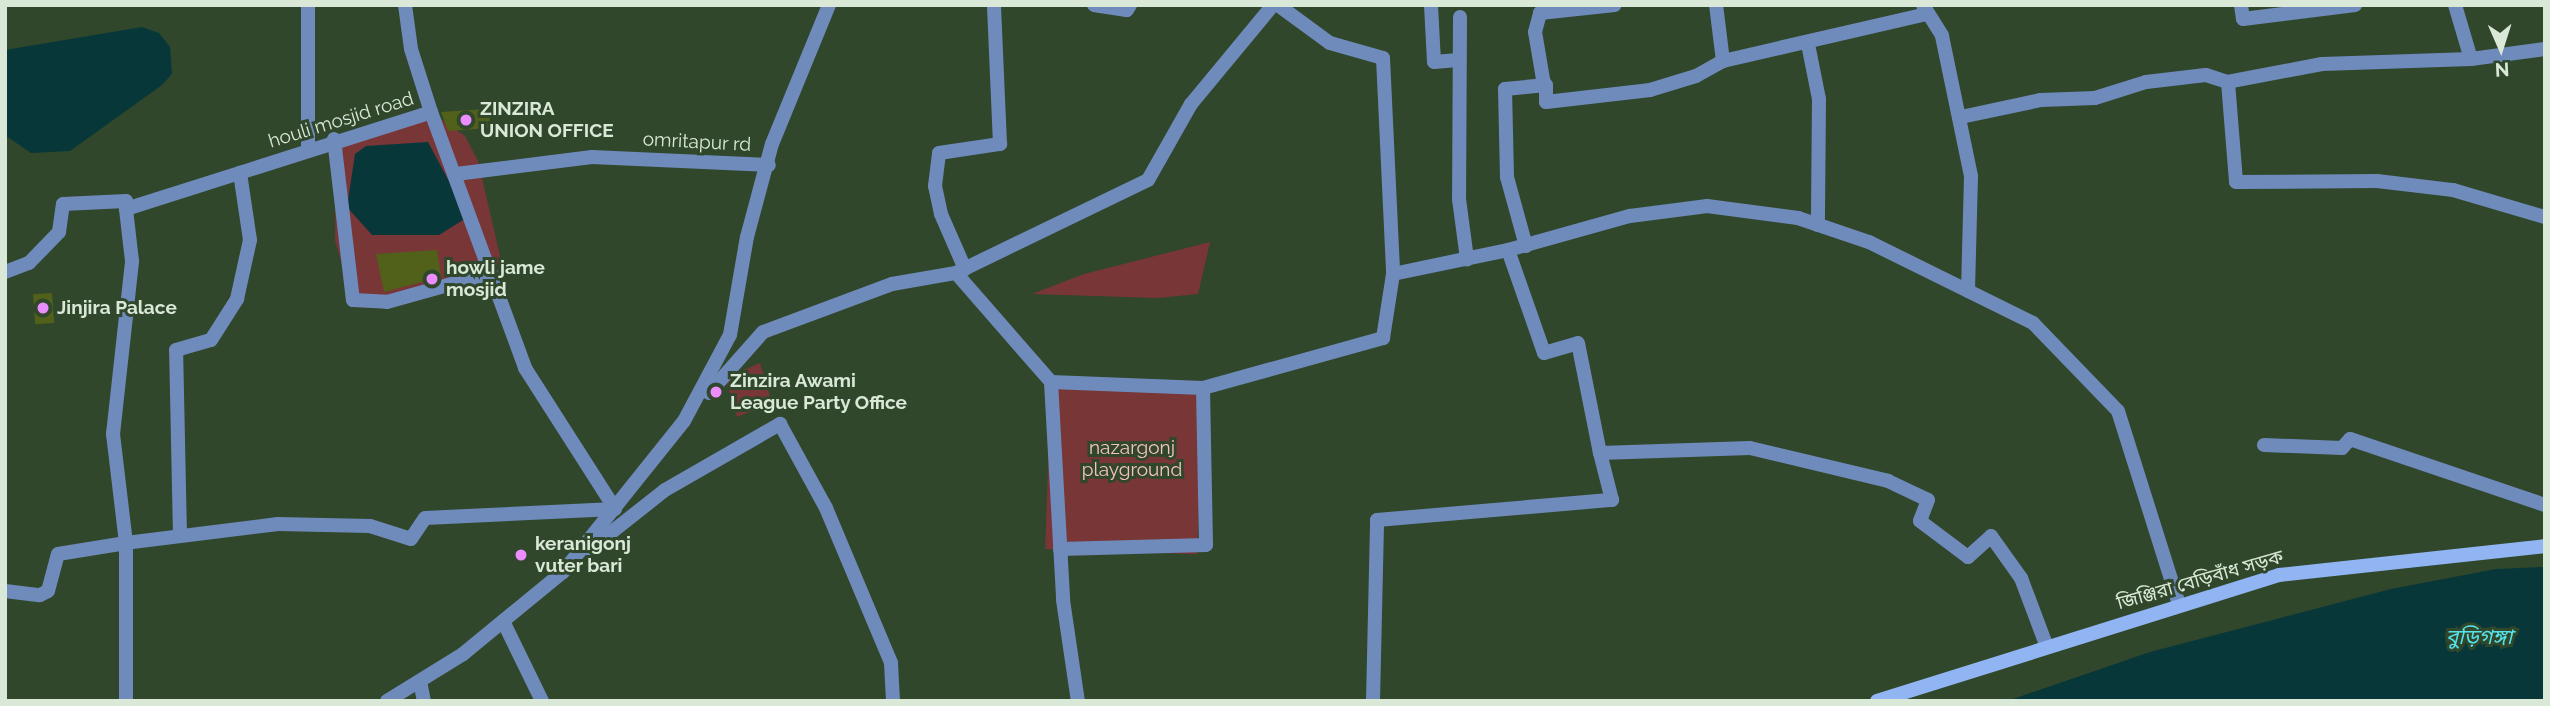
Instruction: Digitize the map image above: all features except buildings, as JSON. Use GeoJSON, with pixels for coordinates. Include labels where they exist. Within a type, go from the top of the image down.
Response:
{"type":"FeatureCollection","features":[{"type":"Feature","properties":{"kind":"street"},"geometry":{"type":"LineString","coordinates":[[308,5],[309,148]]}},
{"type":"Feature","properties":{"kind":"street"},"geometry":{"type":"LineString","coordinates":[[405,5],[411,49],[431,112]]}},
{"type":"Feature","properties":{"kind":"street"},"geometry":{"type":"LineString","coordinates":[[684,421],[730,335],[747,237],[793,82],[829,5]]}},
{"type":"Feature","properties":{"kind":"street"},"geometry":{"type":"LineString","coordinates":[[994,5],[1000,144],[939,153],[937,164],[941,214],[961,271],[1051,382],[1060,549],[1078,701]]}},
{"type":"Feature","properties":{"kind":"street"},"geometry":{"type":"LineString","coordinates":[[1094,5],[1127,10],[1130,5]]}},
{"type":"Feature","properties":{"kind":"street"},"geometry":{"type":"LineString","coordinates":[[563,572],[684,421],[763,332],[892,284],[961,271],[1148,180],[1191,104],[1275,5],[1330,43],[1383,58],[1393,275],[1383,338],[1203,388],[1051,382]]}},
{"type":"Feature","properties":{"kind":"street"},"geometry":{"type":"LineString","coordinates":[[1432,5],[1434,61],[1458,60]]}},
{"type":"Feature","properties":{"kind":"street"},"geometry":{"type":"LineString","coordinates":[[1615,5],[1540,13],[1535,32],[1546,102],[1650,90],[1696,76],[1723,61],[1808,44],[1925,10],[1942,36],[1961,117],[1973,236],[1968,291]]}},
{"type":"Feature","properties":{"kind":"street"},"geometry":{"type":"LineString","coordinates":[[1716,5],[1723,61]]}},
{"type":"Feature","properties":{"kind":"street"},"geometry":{"type":"LineString","coordinates":[[2241,5],[2243,19],[2355,5]]}},
{"type":"Feature","properties":{"kind":"street"},"geometry":{"type":"LineString","coordinates":[[2455,5],[2471,59]]}},
{"type":"Feature","properties":{"kind":"street"},"geometry":{"type":"LineString","coordinates":[[1460,17],[1460,199],[1467,259]]}},
{"type":"Feature","properties":{"kind":"street"},"geometry":{"type":"LineString","coordinates":[[1808,44],[1819,99],[1818,225]]}},
{"type":"Feature","properties":{"kind":"street"},"geometry":{"type":"LineString","coordinates":[[1961,117],[2041,100],[2095,98],[2146,82],[2206,75],[2228,82],[2322,64],[2471,59],[2545,49]]}},
{"type":"Feature","properties":{"kind":"street"},"geometry":{"type":"LineString","coordinates":[[2228,82],[2236,182],[2377,181],[2453,190],[2545,218]]}},
{"type":"Feature","properties":{"kind":"street"},"geometry":{"type":"LineString","coordinates":[[1526,246],[1507,177],[1505,89],[1544,85]]}},
{"type":"Feature","properties":{"kind":"street","name":"houli mosjid road"},"geometry":{"type":"LineString","coordinates":[[126,209],[164,200],[334,139],[431,112],[525,368],[615,509]]}},
{"type":"Feature","properties":{"kind":"street"},"geometry":{"type":"LineString","coordinates":[[334,139],[353,300],[387,302],[491,273]]}},
{"type":"Feature","properties":{"kind":"street","name":"omritapur rd"},"geometry":{"type":"LineString","coordinates":[[456,174],[592,157],[769,165]]}},
{"type":"Feature","properties":{"kind":"street"},"geometry":{"type":"LineString","coordinates":[[180,536],[176,350],[211,340],[236,299],[250,240],[240,173]]}},
{"type":"Feature","properties":{"kind":"street"},"geometry":{"type":"LineString","coordinates":[[5,272],[29,263],[59,232],[63,204],[125,201],[132,261],[113,434],[126,543],[126,701]]}},
{"type":"Feature","properties":{"kind":"street"},"geometry":{"type":"LineString","coordinates":[[1393,275],[1526,246],[1630,216],[1707,205],[1818,225],[1869,242],[2033,323],[2118,411],[2179,605]]}},
{"type":"Feature","properties":{"kind":"street"},"geometry":{"type":"LineString","coordinates":[[1373,701],[1377,520],[1612,500],[1577,343],[1544,353],[1508,250]]}},
{"type":"Feature","properties":{"kind":"street"},"geometry":{"type":"LineString","coordinates":[[1060,549],[1206,545],[1203,388]]}},
{"type":"Feature","properties":{"kind":"street"},"geometry":{"type":"LineString","coordinates":[[387,701],[420,681],[502,621],[665,490],[780,425],[826,508],[891,663],[893,701]]}},
{"type":"Feature","properties":{"kind":"street"},"geometry":{"type":"LineString","coordinates":[[2264,445],[2342,448],[2350,439],[2545,505]]}},
{"type":"Feature","properties":{"kind":"street"},"geometry":{"type":"LineString","coordinates":[[1600,453],[1750,447],[1888,481],[1928,500],[1920,521],[1968,557],[1991,536],[2021,578],[2047,647]]}},
{"type":"Feature","properties":{"kind":"street"},"geometry":{"type":"LineString","coordinates":[[5,591],[40,594],[48,591],[58,554],[126,543],[278,524],[370,526],[411,539],[425,518],[615,509]]}},
{"type":"Feature","properties":{"kind":"street","name":"জিঞ্জিরা বেড়িবাঁধ সড়ক"},"geometry":{"type":"LineString","coordinates":[[1877,701],[2279,575],[2545,546]]}},
{"type":"Feature","properties":{"kind":"street"},"geometry":{"type":"LineString","coordinates":[[502,621],[542,701]]}},
{"type":"Feature","properties":{"kind":"street"},"geometry":{"type":"LineString","coordinates":[[420,681],[424,701]]}},
{"type":"Feature","properties":{"kind":"green space"},"geometry":{"type":"Polygon","coordinates":[[[431,112],[465,136],[478,161],[501,260],[491,273],[455,290],[371,299],[350,292],[335,240],[336,155],[344,141],[431,112]]]}},
{"type":"Feature","properties":{"kind":"green space"},"geometry":{"type":"Polygon","coordinates":[[[1210,242],[1198,294],[1158,298],[1032,294],[1084,274],[1210,242]]]}},
{"type":"Feature","properties":{"kind":"green space"},"geometry":{"type":"Polygon","coordinates":[[[760,363],[772,403],[737,417],[725,378],[760,363]]]}},
{"type":"Feature","properties":{"kind":"green space","name":"nazargonj playground"},"geometry":{"type":"Polygon","coordinates":[[[1051,382],[1203,387],[1197,554],[1045,549],[1051,382]]]}},
{"type":"Feature","properties":{"kind":"water"},"geometry":{"type":"Polygon","coordinates":[[[142,27],[159,33],[170,47],[172,74],[162,85],[70,151],[31,153],[6,136],[5,50],[142,27]]]}},
{"type":"Feature","properties":{"kind":"water"},"geometry":{"type":"Polygon","coordinates":[[[428,142],[468,217],[439,235],[372,235],[347,207],[355,154],[366,146],[428,142]]]}},
{"type":"Feature","properties":{"kind":"water","name":"বুড়িগঙ্গা"},"geometry":{"type":"Polygon","coordinates":[[[2545,567],[2545,701],[2007,701],[2150,652],[2391,589],[2496,569],[2545,567]]]}},
{"type":"Feature","properties":{"kind":"place","name":"ZINZIRA UNION OFFICE"},"geometry":{"type":"Point","coordinates":[466,120]}},
{"type":"Feature","properties":{"kind":"place","name":"howli jame mosjid"},"geometry":{"type":"Point","coordinates":[432,279]}},
{"type":"Feature","properties":{"kind":"place","name":"Jinjira Palace"},"geometry":{"type":"Point","coordinates":[43,308]}},
{"type":"Feature","properties":{"kind":"place","name":"Zinzira Awami League Party Office"},"geometry":{"type":"Point","coordinates":[716,392]}},
{"type":"Feature","properties":{"kind":"place","name":"keranigonj vuter bari"},"geometry":{"type":"Point","coordinates":[521,555]}}]}
